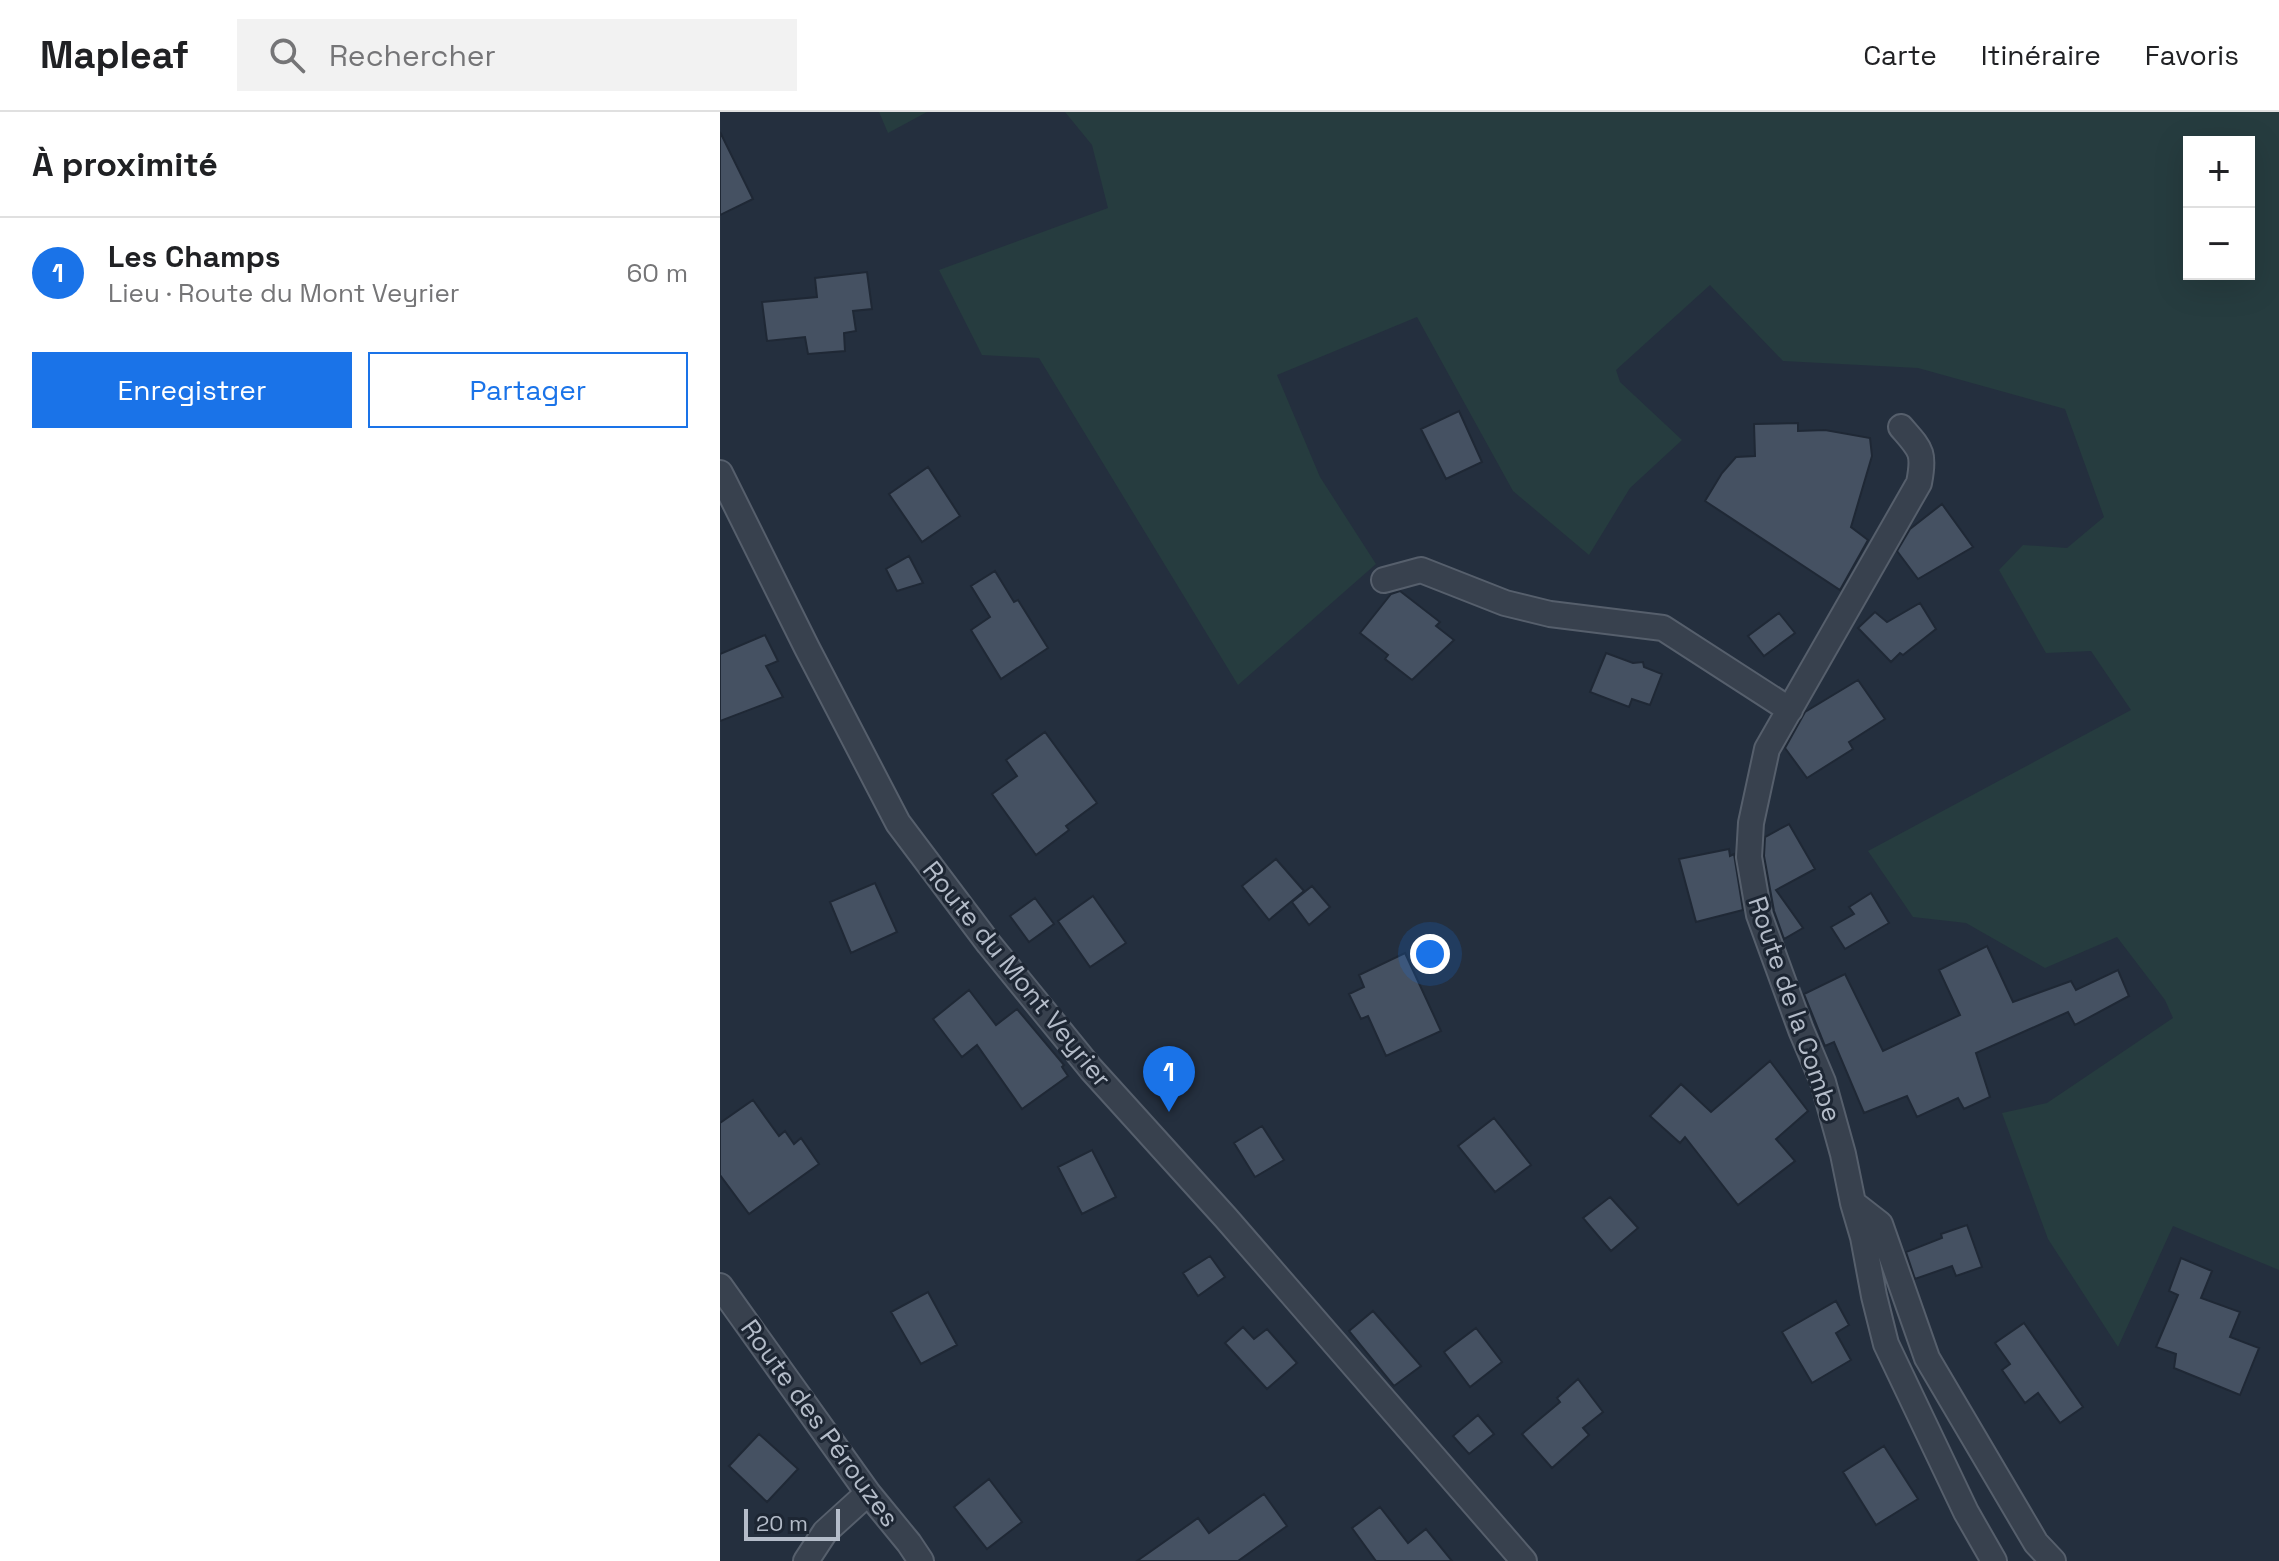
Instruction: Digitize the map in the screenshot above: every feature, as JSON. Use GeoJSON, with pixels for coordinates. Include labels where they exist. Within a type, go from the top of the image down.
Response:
{"type":"FeatureCollection","features":[{"type":"Feature","properties":{"kind":"street","name":"Route de la Combe"},"geometry":{"type":"LineString","coordinates":[[1901,427],[1921,450],[1919,483],[1767,749],[1751,823],[1749,857],[1759,915],[1823,1082],[1863,1237],[1886,1344],[1966,1512],[1994,1561]]}},
{"type":"Feature","properties":{"kind":"street","name":"Route du Mont Veyrier"},"geometry":{"type":"LineString","coordinates":[[720,473],[898,823],[989,944],[1091,1069],[1226,1218],[1524,1561]]}},
{"type":"Feature","properties":{"kind":"street"},"geometry":{"type":"LineString","coordinates":[[1384,580],[1421,570],[1505,603],[1550,614],[1663,628],[1790,710]]}},
{"type":"Feature","properties":{"kind":"street"},"geometry":{"type":"LineString","coordinates":[[1853,1203],[1880,1224],[1927,1358],[2036,1543],[2053,1561]]}},
{"type":"Feature","properties":{"kind":"street","name":"Route des Pérouzes"},"geometry":{"type":"LineString","coordinates":[[720,1286],[868,1493],[921,1561]]}},
{"type":"Feature","properties":{"kind":"street"},"geometry":{"type":"LineString","coordinates":[[806,1561],[825,1532],[868,1493]]}},
{"type":"Feature","properties":{"kind":"green space"},"geometry":{"type":"Polygon","coordinates":[[[879,112],[927,112],[888,133],[879,112]]]}},
{"type":"Feature","properties":{"kind":"green space"},"geometry":{"type":"Polygon","coordinates":[[[1065,112],[2279,112],[2279,1270],[2173,1226],[2118,1347],[2048,1239],[2002,1113],[2047,1103],[2173,1018],[2165,1000],[2117,937],[2045,968],[1966,923],[1913,917],[1868,851],[2131,710],[2091,651],[2046,653],[1999,570],[2023,545],[2067,548],[2104,517],[2065,409],[1918,368],[1783,361],[1710,285],[1616,370],[1620,382],[1682,440],[1630,488],[1589,555],[1513,491],[1417,317],[1277,375],[1320,477],[1376,564],[1238,685],[1039,358],[982,355],[939,270],[1108,208],[1092,145],[1065,112]]]}},
{"type":"Feature","properties":{"kind":"building"},"geometry":{"type":"Polygon","coordinates":[[[720,132],[753,199],[720,215],[720,132]]]}},
{"type":"Feature","properties":{"kind":"building"},"geometry":{"type":"Polygon","coordinates":[[[867,272],[872,309],[853,311],[856,331],[844,333],[845,351],[808,354],[805,337],[767,341],[762,302],[817,297],[815,278],[867,272]]]}},
{"type":"Feature","properties":{"kind":"building"},"geometry":{"type":"Polygon","coordinates":[[[1459,411],[1482,462],[1446,479],[1421,429],[1459,411]]]}},
{"type":"Feature","properties":{"kind":"building"},"geometry":{"type":"Polygon","coordinates":[[[1798,423],[1798,431],[1825,430],[1870,438],[1872,456],[1851,527],[1868,540],[1840,590],[1705,501],[1736,457],[1755,456],[1754,424],[1798,423]]]}},
{"type":"Feature","properties":{"kind":"building"},"geometry":{"type":"Polygon","coordinates":[[[928,467],[960,516],[922,542],[889,494],[928,467]]]}},
{"type":"Feature","properties":{"kind":"building"},"geometry":{"type":"Polygon","coordinates":[[[1942,504],[1973,547],[1918,579],[1897,551],[1910,529],[1942,504]]]}},
{"type":"Feature","properties":{"kind":"building"},"geometry":{"type":"Polygon","coordinates":[[[909,556],[923,583],[897,591],[886,569],[909,556]]]}},
{"type":"Feature","properties":{"kind":"building"},"geometry":{"type":"Polygon","coordinates":[[[995,571],[1014,602],[1018,600],[1048,648],[1001,679],[971,630],[990,617],[971,586],[995,571]]]}},
{"type":"Feature","properties":{"kind":"building"},"geometry":{"type":"Polygon","coordinates":[[[1400,591],[1440,622],[1436,626],[1454,640],[1412,680],[1385,659],[1388,655],[1360,633],[1391,594],[1400,591]]]}},
{"type":"Feature","properties":{"kind":"building"},"geometry":{"type":"Polygon","coordinates":[[[1920,603],[1936,629],[1891,662],[1858,628],[1875,612],[1887,622],[1920,603]]]}},
{"type":"Feature","properties":{"kind":"building"},"geometry":{"type":"Polygon","coordinates":[[[1779,613],[1795,633],[1764,656],[1748,636],[1779,613]]]}},
{"type":"Feature","properties":{"kind":"building"},"geometry":{"type":"Polygon","coordinates":[[[765,635],[778,661],[766,666],[783,697],[720,721],[720,654],[765,635]]]}},
{"type":"Feature","properties":{"kind":"building"},"geometry":{"type":"Polygon","coordinates":[[[1606,653],[1633,663],[1643,662],[1644,667],[1662,674],[1650,705],[1632,699],[1629,707],[1590,692],[1606,653]]]}},
{"type":"Feature","properties":{"kind":"building"},"geometry":{"type":"Polygon","coordinates":[[[1858,680],[1885,719],[1849,742],[1853,749],[1807,778],[1785,748],[1805,712],[1858,680]]]}},
{"type":"Feature","properties":{"kind":"building"},"geometry":{"type":"Polygon","coordinates":[[[1045,732],[1097,803],[1066,826],[1069,830],[1036,855],[992,794],[1017,776],[1006,760],[1045,732]]]}},
{"type":"Feature","properties":{"kind":"building"},"geometry":{"type":"Polygon","coordinates":[[[1789,824],[1815,869],[1776,890],[1803,928],[1784,939],[1774,911],[1764,856],[1765,837],[1789,824]]]}},
{"type":"Feature","properties":{"kind":"building"},"geometry":{"type":"Polygon","coordinates":[[[1729,849],[1730,856],[1734,854],[1743,910],[1696,922],[1679,859],[1729,849]]]}},
{"type":"Feature","properties":{"kind":"building"},"geometry":{"type":"Polygon","coordinates":[[[1276,859],[1304,891],[1269,920],[1242,886],[1276,859]]]}},
{"type":"Feature","properties":{"kind":"building"},"geometry":{"type":"Polygon","coordinates":[[[875,883],[897,932],[851,953],[830,902],[875,883]]]}},
{"type":"Feature","properties":{"kind":"building"},"geometry":{"type":"Polygon","coordinates":[[[1312,886],[1330,907],[1309,925],[1292,902],[1312,886]]]}},
{"type":"Feature","properties":{"kind":"building"},"geometry":{"type":"Polygon","coordinates":[[[1871,893],[1889,923],[1845,949],[1831,927],[1854,914],[1849,907],[1871,893]]]}},
{"type":"Feature","properties":{"kind":"building"},"geometry":{"type":"Polygon","coordinates":[[[1093,896],[1126,943],[1090,967],[1058,921],[1093,896]]]}},
{"type":"Feature","properties":{"kind":"building"},"geometry":{"type":"Polygon","coordinates":[[[1035,898],[1054,924],[1029,942],[1010,916],[1035,898]]]}},
{"type":"Feature","properties":{"kind":"building"},"geometry":{"type":"Polygon","coordinates":[[[1987,946],[2013,1002],[2071,981],[2076,990],[2118,970],[2129,996],[2075,1025],[2068,1012],[1976,1053],[1990,1097],[1964,1109],[1958,1098],[1917,1117],[1907,1096],[1864,1113],[1834,1042],[1825,1046],[1804,994],[1845,974],[1883,1051],[1960,1015],[1939,970],[1987,946]]]}},
{"type":"Feature","properties":{"kind":"building"},"geometry":{"type":"Polygon","coordinates":[[[1405,953],[1441,1031],[1386,1056],[1368,1016],[1361,1019],[1349,994],[1364,987],[1359,975],[1405,953]]]}},
{"type":"Feature","properties":{"kind":"building"},"geometry":{"type":"Polygon","coordinates":[[[969,990],[996,1025],[1017,1009],[1064,1065],[1062,1067],[1068,1076],[1022,1109],[977,1045],[962,1057],[933,1019],[969,990]]]}},
{"type":"Feature","properties":{"kind":"building"},"geometry":{"type":"Polygon","coordinates":[[[1770,1061],[1808,1111],[1776,1139],[1795,1161],[1738,1205],[1685,1137],[1680,1143],[1650,1116],[1681,1084],[1711,1112],[1770,1061]]]}},
{"type":"Feature","properties":{"kind":"building"},"geometry":{"type":"Polygon","coordinates":[[[753,1100],[779,1136],[785,1131],[794,1144],[801,1138],[819,1164],[749,1214],[720,1175],[720,1123],[753,1100]]]}},
{"type":"Feature","properties":{"kind":"building"},"geometry":{"type":"Polygon","coordinates":[[[1494,1118],[1531,1165],[1495,1192],[1458,1146],[1494,1118]]]}},
{"type":"Feature","properties":{"kind":"building"},"geometry":{"type":"Polygon","coordinates":[[[1262,1126],[1284,1160],[1255,1177],[1234,1143],[1262,1126]]]}},
{"type":"Feature","properties":{"kind":"building"},"geometry":{"type":"Polygon","coordinates":[[[1092,1150],[1116,1197],[1082,1214],[1058,1167],[1092,1150]]]}},
{"type":"Feature","properties":{"kind":"building"},"geometry":{"type":"Polygon","coordinates":[[[1610,1197],[1638,1228],[1611,1251],[1583,1218],[1610,1197]]]}},
{"type":"Feature","properties":{"kind":"building"},"geometry":{"type":"Polygon","coordinates":[[[1967,1225],[1982,1267],[1956,1276],[1952,1266],[1915,1279],[1906,1252],[1967,1225]]]}},
{"type":"Feature","properties":{"kind":"building"},"geometry":{"type":"Polygon","coordinates":[[[1210,1256],[1225,1277],[1198,1296],[1183,1273],[1210,1256]]]}},
{"type":"Feature","properties":{"kind":"building"},"geometry":{"type":"Polygon","coordinates":[[[2181,1258],[2212,1271],[2201,1298],[2240,1312],[2230,1337],[2259,1348],[2240,1395],[2174,1368],[2176,1354],[2156,1347],[2178,1295],[2169,1291],[2181,1258]]]}},
{"type":"Feature","properties":{"kind":"building"},"geometry":{"type":"Polygon","coordinates":[[[928,1292],[957,1345],[921,1364],[891,1312],[928,1292]]]}},
{"type":"Feature","properties":{"kind":"building"},"geometry":{"type":"Polygon","coordinates":[[[1836,1301],[1849,1325],[1836,1333],[1851,1360],[1812,1383],[1782,1332],[1836,1301]]]}},
{"type":"Feature","properties":{"kind":"building"},"geometry":{"type":"Polygon","coordinates":[[[1373,1311],[1421,1366],[1394,1386],[1349,1331],[1373,1311]]]}},
{"type":"Feature","properties":{"kind":"building"},"geometry":{"type":"Polygon","coordinates":[[[2024,1323],[2083,1407],[2060,1423],[2038,1393],[2025,1403],[2002,1370],[2010,1364],[1995,1343],[2024,1323]]]}},
{"type":"Feature","properties":{"kind":"building"},"geometry":{"type":"Polygon","coordinates":[[[1243,1327],[1254,1339],[1267,1329],[1297,1363],[1267,1389],[1225,1343],[1243,1327]]]}},
{"type":"Feature","properties":{"kind":"building"},"geometry":{"type":"Polygon","coordinates":[[[1476,1328],[1502,1362],[1470,1387],[1444,1352],[1476,1328]]]}},
{"type":"Feature","properties":{"kind":"building"},"geometry":{"type":"Polygon","coordinates":[[[1578,1379],[1603,1412],[1583,1428],[1589,1435],[1552,1468],[1522,1434],[1560,1402],[1557,1398],[1578,1379]]]}},
{"type":"Feature","properties":{"kind":"building"},"geometry":{"type":"Polygon","coordinates":[[[1478,1415],[1494,1434],[1469,1454],[1453,1436],[1478,1415]]]}},
{"type":"Feature","properties":{"kind":"building"},"geometry":{"type":"Polygon","coordinates":[[[759,1434],[798,1469],[767,1502],[729,1466],[759,1434]]]}},
{"type":"Feature","properties":{"kind":"building"},"geometry":{"type":"Polygon","coordinates":[[[1884,1446],[1918,1499],[1876,1525],[1843,1472],[1884,1446]]]}},
{"type":"Feature","properties":{"kind":"building"},"geometry":{"type":"Polygon","coordinates":[[[989,1479],[1022,1522],[987,1549],[954,1507],[989,1479]]]}},
{"type":"Feature","properties":{"kind":"building"},"geometry":{"type":"Polygon","coordinates":[[[1264,1494],[1287,1526],[1238,1561],[1137,1561],[1198,1518],[1209,1533],[1264,1494]]]}},
{"type":"Feature","properties":{"kind":"building"},"geometry":{"type":"Polygon","coordinates":[[[1380,1507],[1408,1543],[1426,1529],[1452,1561],[1376,1561],[1352,1528],[1380,1507]]]}},
{"type":"Feature","properties":{"kind":"place","name":"Les Champs"},"geometry":{"type":"Point","coordinates":[1169,1112]}}]}
